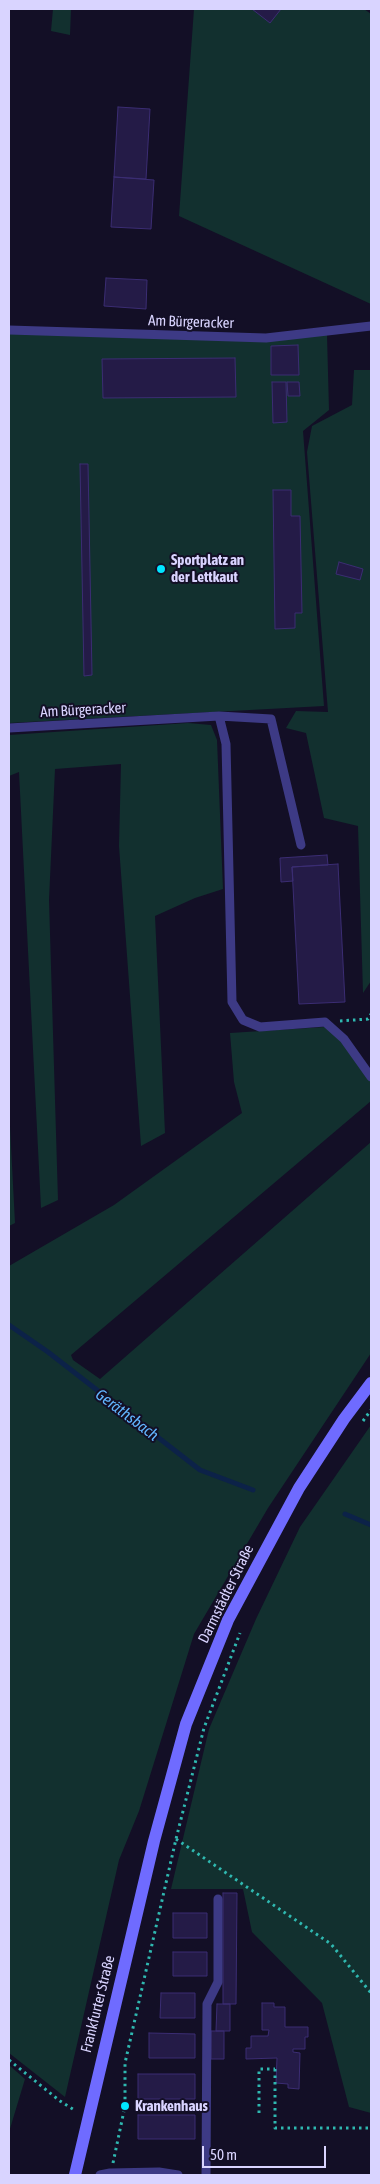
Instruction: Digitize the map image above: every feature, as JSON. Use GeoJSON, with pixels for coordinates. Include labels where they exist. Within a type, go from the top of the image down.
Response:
{"type":"FeatureCollection","features":[{"type":"Feature","properties":{"kind":"main road","name":"Darmstädter Straße"},"geometry":{"type":"LineString","coordinates":[[154,1841],[186,1724],[228,1620],[299,1488],[344,1419],[371,1383]]}},
{"type":"Feature","properties":{"kind":"main road","name":"Frankfurter Straße"},"geometry":{"type":"LineString","coordinates":[[75,2175],[154,1841]]}},
{"type":"Feature","properties":{"kind":"lane","name":"Am Bürgeracker"},"geometry":{"type":"LineString","coordinates":[[9,330],[266,338],[371,326]]}},
{"type":"Feature","properties":{"kind":"lane","name":"Am Bürgeracker"},"geometry":{"type":"LineString","coordinates":[[9,728],[219,716],[271,719],[301,845]]}},
{"type":"Feature","properties":{"kind":"lane"},"geometry":{"type":"LineString","coordinates":[[219,716],[226,744],[232,1002],[243,1020],[260,1028],[325,1022],[344,1039],[371,1077]]}},
{"type":"Feature","properties":{"kind":"lane"},"geometry":{"type":"LineString","coordinates":[[206,2175],[207,2004],[218,1982],[218,1899]]}},
{"type":"Feature","properties":{"kind":"lane"},"geometry":{"type":"LineString","coordinates":[[100,2175],[159,2172],[178,2175]]}},
{"type":"Feature","properties":{"kind":"path"},"geometry":{"type":"LineString","coordinates":[[325,1022],[368,1019],[371,1014]]}},
{"type":"Feature","properties":{"kind":"path"},"geometry":{"type":"LineString","coordinates":[[360,1425],[371,1410]]}},
{"type":"Feature","properties":{"kind":"path"},"geometry":{"type":"LineString","coordinates":[[110,2173],[125,2106],[125,2063],[176,1839],[204,1728],[243,1626]]}},
{"type":"Feature","properties":{"kind":"path"},"geometry":{"type":"LineString","coordinates":[[176,1839],[331,1944],[371,1993]]}},
{"type":"Feature","properties":{"kind":"path"},"geometry":{"type":"LineString","coordinates":[[9,2060],[60,2101],[87,2118]]}},
{"type":"Feature","properties":{"kind":"path"},"geometry":{"type":"LineString","coordinates":[[258,2112],[259,2069],[276,2069],[275,2128],[371,2128]]}},
{"type":"Feature","properties":{"kind":"green space"},"geometry":{"type":"Polygon","coordinates":[[[53,9],[71,9],[70,35],[51,31],[53,9]]]}},
{"type":"Feature","properties":{"kind":"green space"},"geometry":{"type":"Polygon","coordinates":[[[194,9],[364,9],[371,14],[371,304],[179,216],[194,9]]]}},
{"type":"Feature","properties":{"kind":"green space","name":"Sportplatz an der Lettkaut"},"geometry":{"type":"Polygon","coordinates":[[[9,333],[327,335],[329,410],[303,431],[324,706],[9,723],[9,333]]]}},
{"type":"Feature","properties":{"kind":"green space"},"geometry":{"type":"Polygon","coordinates":[[[354,370],[371,370],[371,981],[363,993],[358,826],[324,818],[306,733],[286,728],[296,711],[328,712],[307,452],[312,426],[352,405],[354,370]]]}},
{"type":"Feature","properties":{"kind":"green space"},"geometry":{"type":"Polygon","coordinates":[[[188,723],[211,725],[217,740],[223,889],[195,898],[155,916],[165,1133],[141,1146],[119,846],[121,764],[55,769],[49,900],[58,1200],[41,1208],[19,772],[9,776],[9,735],[188,723]]]}},
{"type":"Feature","properties":{"kind":"green space"},"geometry":{"type":"Polygon","coordinates":[[[325,1027],[342,1041],[371,1082],[371,1101],[71,1355],[73,1360],[100,1379],[371,1142],[371,1353],[268,1508],[194,1634],[139,1811],[119,1860],[65,2097],[9,2053],[9,1266],[114,1205],[242,1113],[234,1082],[230,1033],[325,1027]]]}},
{"type":"Feature","properties":{"kind":"green space"},"geometry":{"type":"Polygon","coordinates":[[[9,1107],[15,1223],[9,1226],[9,1107]]]}},
{"type":"Feature","properties":{"kind":"green space"},"geometry":{"type":"Polygon","coordinates":[[[371,1425],[371,2113],[349,2107],[322,2003],[252,1932],[243,1889],[171,1889],[209,1729],[256,1619],[300,1527],[371,1425]]]}},
{"type":"Feature","properties":{"kind":"green space"},"geometry":{"type":"Polygon","coordinates":[[[9,2065],[25,2079],[9,2132],[9,2065]]]}},
{"type":"Feature","properties":{"kind":"building"},"geometry":{"type":"Polygon","coordinates":[[[252,9],[281,9],[270,23],[252,9]]]}},
{"type":"Feature","properties":{"kind":"building"},"geometry":{"type":"Polygon","coordinates":[[[118,107],[150,109],[146,179],[114,177],[118,107]]]}},
{"type":"Feature","properties":{"kind":"building"},"geometry":{"type":"Polygon","coordinates":[[[114,177],[154,180],[151,229],[111,227],[114,177]]]}},
{"type":"Feature","properties":{"kind":"building"},"geometry":{"type":"Polygon","coordinates":[[[106,278],[147,280],[146,309],[104,306],[106,278]]]}},
{"type":"Feature","properties":{"kind":"building"},"geometry":{"type":"Polygon","coordinates":[[[298,345],[299,375],[271,375],[271,346],[298,345]]]}},
{"type":"Feature","properties":{"kind":"building"},"geometry":{"type":"Polygon","coordinates":[[[235,358],[236,397],[103,398],[102,359],[235,358]]]}},
{"type":"Feature","properties":{"kind":"building"},"geometry":{"type":"Polygon","coordinates":[[[272,382],[286,382],[287,422],[273,423],[272,382]]]}},
{"type":"Feature","properties":{"kind":"building"},"geometry":{"type":"Polygon","coordinates":[[[287,382],[299,382],[300,396],[288,396],[287,382]]]}},
{"type":"Feature","properties":{"kind":"building"},"geometry":{"type":"Polygon","coordinates":[[[80,464],[88,464],[92,675],[84,676],[80,464]]]}},
{"type":"Feature","properties":{"kind":"building"},"geometry":{"type":"Polygon","coordinates":[[[273,490],[291,490],[291,516],[300,516],[302,613],[295,613],[295,628],[275,629],[273,490]]]}},
{"type":"Feature","properties":{"kind":"building"},"geometry":{"type":"Polygon","coordinates":[[[339,562],[363,569],[360,580],[336,574],[339,562]]]}},
{"type":"Feature","properties":{"kind":"building"},"geometry":{"type":"Polygon","coordinates":[[[327,855],[328,865],[292,867],[293,881],[281,882],[280,858],[327,855]]]}},
{"type":"Feature","properties":{"kind":"building"},"geometry":{"type":"Polygon","coordinates":[[[338,864],[345,1002],[299,1004],[292,867],[338,864]]]}},
{"type":"Feature","properties":{"kind":"building"},"geometry":{"type":"Polygon","coordinates":[[[223,1893],[237,1893],[236,2004],[223,2004],[223,1893]]]}},
{"type":"Feature","properties":{"kind":"building"},"geometry":{"type":"Polygon","coordinates":[[[173,1913],[207,1913],[207,1938],[173,1938],[173,1913]]]}},
{"type":"Feature","properties":{"kind":"building"},"geometry":{"type":"Polygon","coordinates":[[[173,1952],[207,1952],[207,1976],[173,1976],[173,1952]]]}},
{"type":"Feature","properties":{"kind":"building"},"geometry":{"type":"Polygon","coordinates":[[[161,1993],[195,1993],[195,2018],[160,2018],[161,1993]]]}},
{"type":"Feature","properties":{"kind":"building"},"geometry":{"type":"Polygon","coordinates":[[[262,2003],[274,2003],[274,2007],[285,2007],[285,2027],[308,2027],[308,2037],[305,2037],[305,2049],[293,2049],[293,2052],[300,2053],[299,2089],[288,2088],[288,2084],[276,2083],[277,2058],[246,2059],[246,2048],[251,2048],[251,2036],[268,2036],[269,2030],[262,2030],[262,2003]]]}},
{"type":"Feature","properties":{"kind":"building"},"geometry":{"type":"Polygon","coordinates":[[[217,2004],[230,2004],[230,2031],[216,2031],[217,2004]]]}},
{"type":"Feature","properties":{"kind":"building"},"geometry":{"type":"Polygon","coordinates":[[[211,2031],[224,2031],[224,2059],[211,2059],[211,2031]]]}},
{"type":"Feature","properties":{"kind":"building"},"geometry":{"type":"Polygon","coordinates":[[[149,2033],[195,2034],[195,2058],[149,2058],[149,2033]]]}},
{"type":"Feature","properties":{"kind":"building"},"geometry":{"type":"Polygon","coordinates":[[[138,2074],[195,2074],[195,2099],[138,2099],[138,2074]]]}},
{"type":"Feature","properties":{"kind":"building"},"geometry":{"type":"Polygon","coordinates":[[[138,2115],[195,2115],[195,2139],[138,2139],[138,2115]]]}},
{"type":"Feature","properties":{"kind":"waterway","name":"Geräthsbach"},"geometry":{"type":"LineString","coordinates":[[9,1325],[48,1352],[200,1470],[253,1490]]}},
{"type":"Feature","properties":{"kind":"waterway","name":"Geräthsbach"},"geometry":{"type":"LineString","coordinates":[[345,1514],[371,1525]]}},
{"type":"Feature","properties":{"kind":"place","name":"Sportplatz an der Lettkaut"},"geometry":{"type":"Point","coordinates":[161,569]}},
{"type":"Feature","properties":{"kind":"place","name":"Krankenhaus"},"geometry":{"type":"Point","coordinates":[125,2106]}}]}
